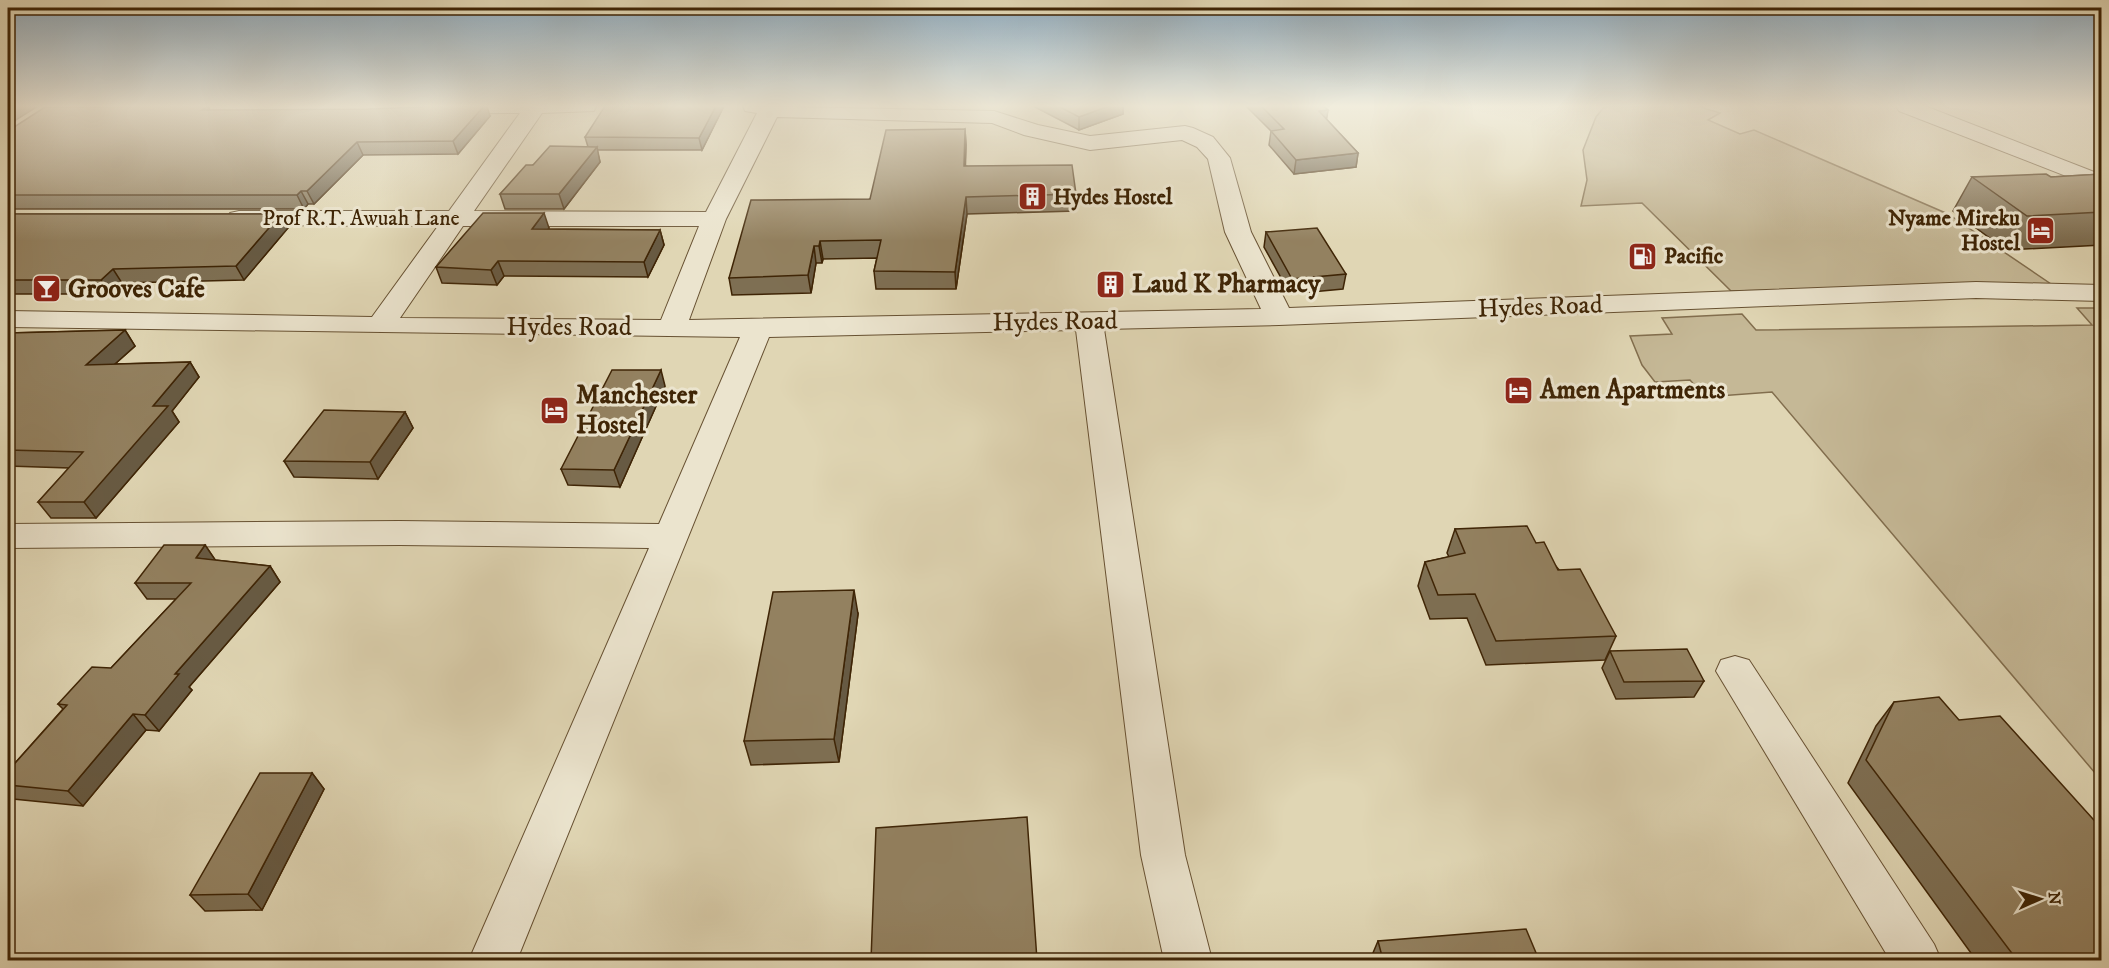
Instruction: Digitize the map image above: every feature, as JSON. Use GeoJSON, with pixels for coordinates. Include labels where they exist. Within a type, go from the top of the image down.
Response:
{"type":"FeatureCollection","features":[{"type":"Feature","properties":{"kind":"street"},"geometry":{"type":"LineString","coordinates":[[380,326],[503,151]]}},
{"type":"Feature","properties":{"kind":"street"},"geometry":{"type":"LineString","coordinates":[[672,328],[714,219],[745,151]]}},
{"type":"Feature","properties":{"kind":"street"},"geometry":{"type":"LineString","coordinates":[[1213,151],[1219,158],[1238,232],[1279,317]]}},
{"type":"Feature","properties":{"kind":"street"},"geometry":{"type":"LineString","coordinates":[[2022,151],[2102,183]]}},
{"type":"Feature","properties":{"kind":"street","name":"Prof R.T. Awuah Lane"},"geometry":{"type":"LineString","coordinates":[[219,218],[714,219]]}},
{"type":"Feature","properties":{"kind":"street","name":"Hydes Road"},"geometry":{"type":"LineString","coordinates":[[8,319],[380,326],[758,329],[1279,317],[1862,293],[1976,290],[2102,293]]}},
{"type":"Feature","properties":{"kind":"street"},"geometry":{"type":"LineString","coordinates":[[1089,321],[1163,855],[1188,960]]}},
{"type":"Feature","properties":{"kind":"street"},"geometry":{"type":"LineString","coordinates":[[493,960],[758,329]]}},
{"type":"Feature","properties":{"kind":"street"},"geometry":{"type":"LineString","coordinates":[[8,536],[399,533],[673,536]]}},
{"type":"Feature","properties":{"kind":"street"},"geometry":{"type":"LineString","coordinates":[[1735,671],[1917,960]]}},
{"type":"Feature","properties":{"kind":"shaded area"},"geometry":{"type":"Polygon","coordinates":[[[1583,151],[1803,151],[1948,214],[2051,284],[1731,291],[1642,203],[1581,206],[1587,180],[1583,151]]]}},
{"type":"Feature","properties":{"kind":"shaded area"},"geometry":{"type":"Polygon","coordinates":[[[2077,308],[2101,308],[2101,780],[1772,392],[1705,397],[1690,380],[1655,382],[1642,365],[1630,336],[1672,334],[1662,318],[1742,314],[1756,330],[2092,325],[2077,308]]]}},
{"type":"Feature","properties":{"kind":"building"},"geometry":{"type":"Polygon","coordinates":[[[8,151],[348,151],[307,191],[301,191],[297,195],[8,195],[8,151]]]}},
{"type":"Feature","properties":{"kind":"building"},"geometry":{"type":"Polygon","coordinates":[[[545,151],[594,151],[559,194],[500,194],[526,165],[533,165],[545,151]]]}},
{"type":"Feature","properties":{"kind":"building"},"geometry":{"type":"Polygon","coordinates":[[[881,151],[964,151],[964,166],[1072,165],[1076,194],[966,197],[955,272],[874,271],[881,240],[820,241],[819,246],[814,246],[808,275],[729,278],[751,200],[870,199],[881,151]]]}},
{"type":"Feature","properties":{"kind":"building"},"geometry":{"type":"Polygon","coordinates":[[[1288,151],[1358,153],[1296,160],[1288,151]]]}},
{"type":"Feature","properties":{"kind":"building"},"geometry":{"type":"Polygon","coordinates":[[[2046,174],[2051,177],[2102,174],[2102,212],[2027,216],[1972,177],[2046,174]]]}},
{"type":"Feature","properties":{"kind":"building"},"geometry":{"type":"Polygon","coordinates":[[[483,213],[544,213],[532,229],[660,230],[644,262],[498,261],[491,270],[436,267],[483,213]]]}},
{"type":"Feature","properties":{"kind":"building"},"geometry":{"type":"Polygon","coordinates":[[[8,214],[281,214],[236,266],[113,269],[101,280],[8,280],[8,214]]]}},
{"type":"Feature","properties":{"kind":"building"},"geometry":{"type":"Polygon","coordinates":[[[1317,228],[1346,274],[1292,279],[1266,232],[1317,228]]]}},
{"type":"Feature","properties":{"kind":"building"},"geometry":{"type":"Polygon","coordinates":[[[125,330],[86,365],[190,362],[153,406],[168,406],[84,502],[38,502],[83,452],[8,450],[8,333],[125,330]]]}},
{"type":"Feature","properties":{"kind":"building"},"geometry":{"type":"Polygon","coordinates":[[[612,370],[661,370],[614,470],[561,469],[612,370]]]}},
{"type":"Feature","properties":{"kind":"building"},"geometry":{"type":"Polygon","coordinates":[[[324,410],[405,412],[370,462],[284,461],[324,410]]]}},
{"type":"Feature","properties":{"kind":"building"},"geometry":{"type":"Polygon","coordinates":[[[1527,526],[1536,543],[1544,542],[1558,570],[1580,569],[1616,636],[1496,641],[1475,594],[1438,595],[1425,562],[1465,553],[1455,529],[1527,526]]]}},
{"type":"Feature","properties":{"kind":"building"},"geometry":{"type":"Polygon","coordinates":[[[164,545],[205,545],[196,558],[270,566],[175,674],[179,674],[145,715],[133,714],[68,791],[8,785],[8,771],[67,705],[58,704],[92,667],[111,668],[191,583],[135,583],[164,545]]]}},
{"type":"Feature","properties":{"kind":"building"},"geometry":{"type":"Polygon","coordinates":[[[854,590],[834,739],[744,741],[773,592],[854,590]]]}},
{"type":"Feature","properties":{"kind":"building"},"geometry":{"type":"Polygon","coordinates":[[[1687,649],[1704,681],[1624,682],[1610,651],[1687,649]]]}},
{"type":"Feature","properties":{"kind":"building"},"geometry":{"type":"Polygon","coordinates":[[[1939,697],[1959,720],[2000,716],[2102,829],[2102,833],[2096,833],[2102,840],[2102,960],[2017,960],[1866,760],[1894,702],[1939,697]]]}},
{"type":"Feature","properties":{"kind":"building"},"geometry":{"type":"Polygon","coordinates":[[[260,773],[312,773],[248,894],[190,895],[260,773]]]}},
{"type":"Feature","properties":{"kind":"building"},"geometry":{"type":"Polygon","coordinates":[[[1027,817],[1037,960],[871,960],[876,828],[1027,817]]]}},
{"type":"Feature","properties":{"kind":"building"},"geometry":{"type":"Polygon","coordinates":[[[1526,929],[1539,960],[1383,960],[1378,941],[1526,929]]]}},
{"type":"Feature","properties":{"kind":"place","name":"Hydes Hostel"},"geometry":{"type":"Point","coordinates":[1032,197]}},
{"type":"Feature","properties":{"kind":"place","name":"Nyame Mireku Hostel"},"geometry":{"type":"Point","coordinates":[2041,231]}},
{"type":"Feature","properties":{"kind":"place","name":"Pacific"},"geometry":{"type":"Point","coordinates":[1643,256]}},
{"type":"Feature","properties":{"kind":"place","name":"Laud K Pharmacy"},"geometry":{"type":"Point","coordinates":[1111,284]}},
{"type":"Feature","properties":{"kind":"place","name":"Grooves Cafe"},"geometry":{"type":"Point","coordinates":[47,289]}},
{"type":"Feature","properties":{"kind":"place","name":"Amen Apartments"},"geometry":{"type":"Point","coordinates":[1519,390]}},
{"type":"Feature","properties":{"kind":"place","name":"Manchester Hostel"},"geometry":{"type":"Point","coordinates":[555,410]}}]}
